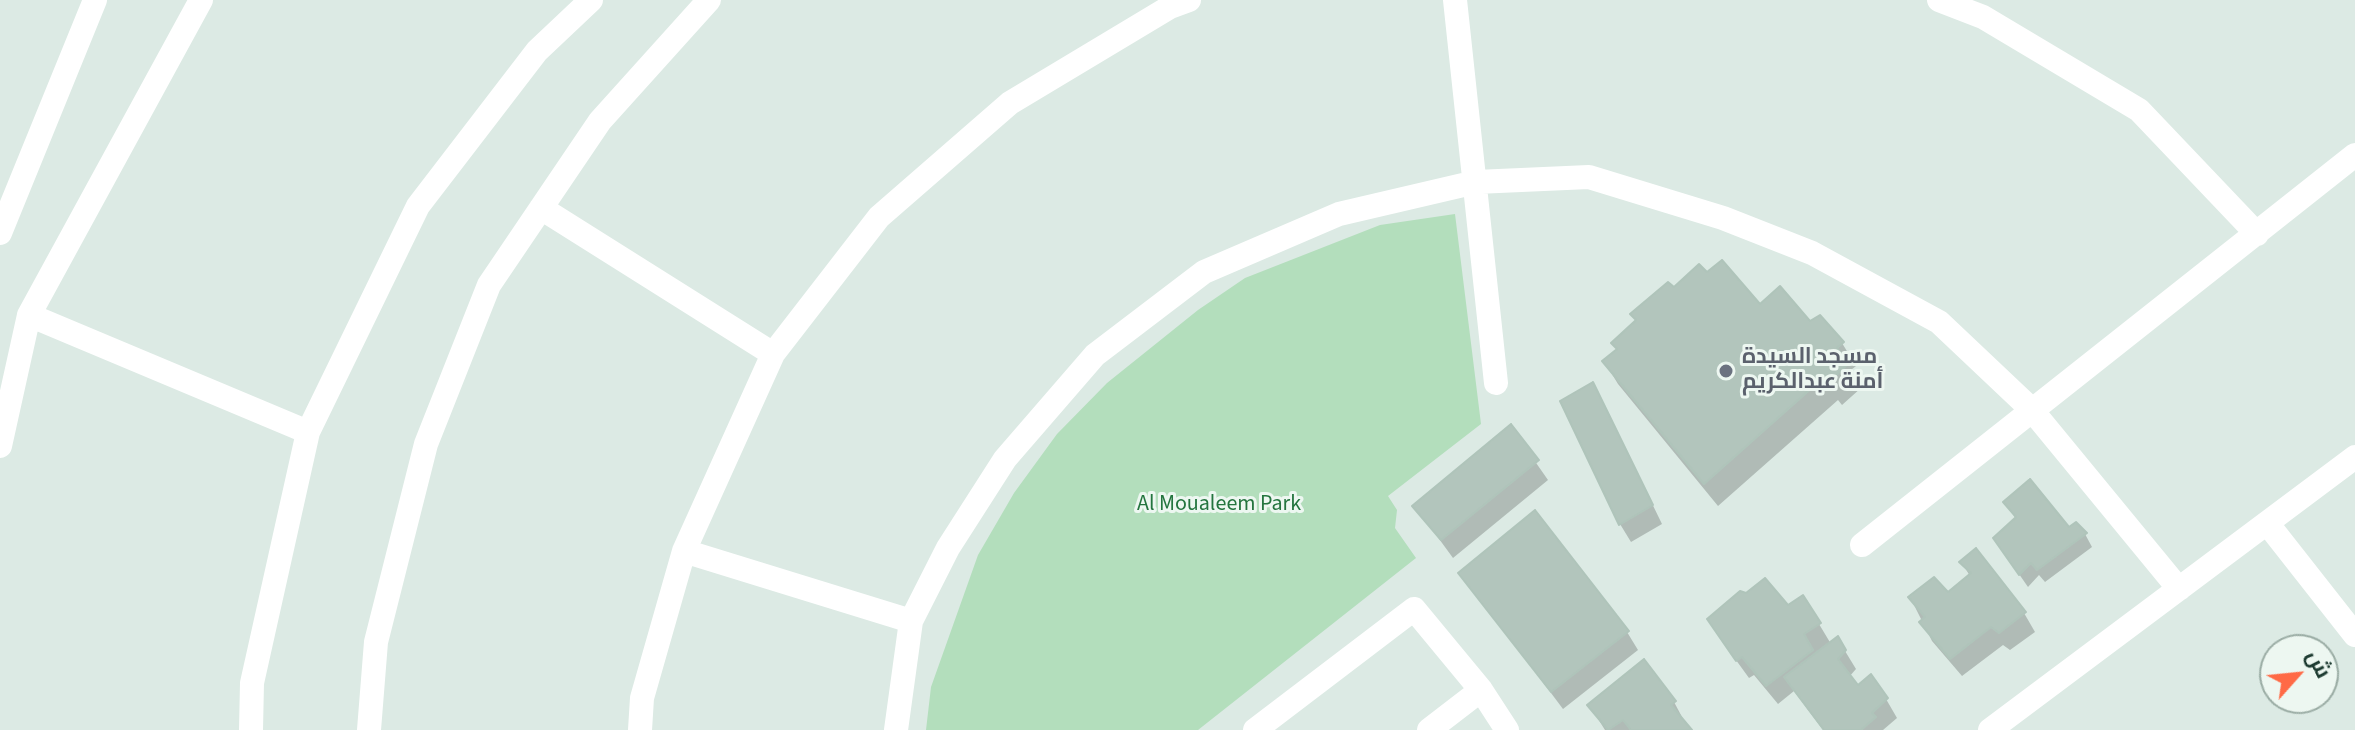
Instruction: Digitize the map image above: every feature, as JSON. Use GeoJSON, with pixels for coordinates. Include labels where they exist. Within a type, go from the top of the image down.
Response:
{"type":"FeatureCollection","features":[{"type":"Feature","properties":{"kind":"street"},"geometry":{"type":"LineString","coordinates":[[0,233],[95,0]]}},
{"type":"Feature","properties":{"kind":"street"},"geometry":{"type":"LineString","coordinates":[[0,446],[29,315],[201,0]]}},
{"type":"Feature","properties":{"kind":"street"},"geometry":{"type":"LineString","coordinates":[[251,730],[252,683],[308,432],[418,206],[537,51],[591,0]]}},
{"type":"Feature","properties":{"kind":"street"},"geometry":{"type":"LineString","coordinates":[[369,730],[376,642],[426,444],[489,285],[600,121],[709,0]]}},
{"type":"Feature","properties":{"kind":"street"},"geometry":{"type":"LineString","coordinates":[[1455,0],[1496,383]]}},
{"type":"Feature","properties":{"kind":"street"},"geometry":{"type":"LineString","coordinates":[[1939,0],[1983,17],[2139,110],[2257,234]]}},
{"type":"Feature","properties":{"kind":"street"},"geometry":{"type":"LineString","coordinates":[[640,730],[642,698],[684,551],[773,354],[879,217],[1010,103],[1175,2]]}},
{"type":"Feature","properties":{"kind":"street"},"geometry":{"type":"LineString","coordinates":[[1862,545],[2355,155]]}},
{"type":"Feature","properties":{"kind":"street"},"geometry":{"type":"LineString","coordinates":[[896,730],[911,621],[948,548],[1005,459],[1095,355],[1204,272],[1339,214],[1476,182],[1589,177],[1723,218],[1812,253],[1939,322],[2031,409],[2179,589]]}},
{"type":"Feature","properties":{"kind":"street"},"geometry":{"type":"LineString","coordinates":[[541,208],[773,354]]}},
{"type":"Feature","properties":{"kind":"street"},"geometry":{"type":"LineString","coordinates":[[29,315],[308,432]]}},
{"type":"Feature","properties":{"kind":"street"},"geometry":{"type":"LineString","coordinates":[[1990,730],[2355,457]]}},
{"type":"Feature","properties":{"kind":"street"},"geometry":{"type":"LineString","coordinates":[[2267,523],[2355,635]]}},
{"type":"Feature","properties":{"kind":"street"},"geometry":{"type":"LineString","coordinates":[[684,551],[911,621]]}},
{"type":"Feature","properties":{"kind":"street"},"geometry":{"type":"LineString","coordinates":[[1255,730],[1414,609],[1481,690],[1507,730]]}},
{"type":"Feature","properties":{"kind":"street"},"geometry":{"type":"LineString","coordinates":[[1429,730],[1481,690]]}},
{"type":"Feature","properties":{"kind":"green space","name":"Al Moualeem Park"},"geometry":{"type":"Polygon","coordinates":[[[1455,214],[1481,424],[1388,496],[1397,510],[1395,528],[1416,558],[1198,730],[926,730],[931,687],[978,555],[1014,493],[1057,434],[1107,383],[1198,310],[1245,278],[1380,225],[1455,214]]]}},
{"type":"Feature","properties":{"kind":"building","name":"مسجد السيدة أمنة عبدالكريم"},"geometry":{"type":"Polygon","coordinates":[[[1722,260],[1760,304],[1780,286],[1810,321],[1820,315],[1844,342],[1837,348],[1849,363],[1828,383],[1823,378],[1704,484],[1602,361],[1617,349],[1611,343],[1636,320],[1630,314],[1668,282],[1674,287],[1699,264],[1707,272],[1722,260]]]}},
{"type":"Feature","properties":{"kind":"building"},"geometry":{"type":"Polygon","coordinates":[[[1593,382],[1653,505],[1619,525],[1560,401],[1593,382]]]}},
{"type":"Feature","properties":{"kind":"building"},"geometry":{"type":"Polygon","coordinates":[[[1511,424],[1539,460],[1441,540],[1412,506],[1511,424]]]}},
{"type":"Feature","properties":{"kind":"building"},"geometry":{"type":"Polygon","coordinates":[[[2030,479],[2069,527],[2076,522],[2087,533],[2037,570],[2031,563],[2019,575],[1993,538],[2016,517],[2003,502],[2030,479]]]}},
{"type":"Feature","properties":{"kind":"building"},"geometry":{"type":"Polygon","coordinates":[[[1535,510],[1629,631],[1551,692],[1458,573],[1535,510]]]}},
{"type":"Feature","properties":{"kind":"building"},"geometry":{"type":"Polygon","coordinates":[[[1976,548],[2026,612],[1999,633],[1991,627],[1950,659],[1919,622],[1925,617],[1908,597],[1934,577],[1948,592],[1971,573],[1959,562],[1976,548]]]}},
{"type":"Feature","properties":{"kind":"building"},"geometry":{"type":"Polygon","coordinates":[[[1765,578],[1788,605],[1803,595],[1821,623],[1804,634],[1813,650],[1766,686],[1742,657],[1736,661],[1707,619],[1740,591],[1746,593],[1765,578]]]}},
{"type":"Feature","properties":{"kind":"building"},"geometry":{"type":"Polygon","coordinates":[[[1838,636],[1846,650],[1838,659],[1858,685],[1871,674],[1888,698],[1872,713],[1876,717],[1861,730],[1824,730],[1784,677],[1838,636]]]}},
{"type":"Feature","properties":{"kind":"building"},"geometry":{"type":"Polygon","coordinates":[[[1644,659],[1676,701],[1671,705],[1692,730],[1631,730],[1623,720],[1608,730],[1587,705],[1644,659]]]}},
{"type":"Feature","properties":{"kind":"place","name":"مسجد السيدة أمنة عبدالكريم"},"geometry":{"type":"Point","coordinates":[1726,371]}}]}
